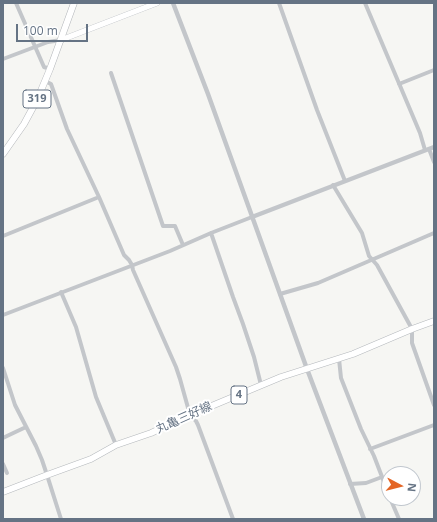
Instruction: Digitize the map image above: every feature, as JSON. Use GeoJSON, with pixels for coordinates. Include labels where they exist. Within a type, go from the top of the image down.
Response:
{"type":"FeatureCollection","features":[{"type":"Feature","properties":{"kind":"main road","name":"319"},"geometry":{"type":"LineString","coordinates":[[3,154],[31,112],[50,69],[74,3]]}},
{"type":"Feature","properties":{"kind":"main road"},"geometry":{"type":"LineString","coordinates":[[61,40],[157,3]]}},
{"type":"Feature","properties":{"kind":"main road","name":"丸亀三好線"},"geometry":{"type":"LineString","coordinates":[[3,492],[91,459],[116,446],[151,433],[190,415],[282,377],[353,354],[434,321]]}},
{"type":"Feature","properties":{"kind":"street"},"geometry":{"type":"LineString","coordinates":[[16,3],[44,67],[50,69]]}},
{"type":"Feature","properties":{"kind":"street"},"geometry":{"type":"LineString","coordinates":[[173,3],[208,94],[307,370],[364,519]]}},
{"type":"Feature","properties":{"kind":"street"},"geometry":{"type":"LineString","coordinates":[[279,3],[317,110],[345,181]]}},
{"type":"Feature","properties":{"kind":"street"},"geometry":{"type":"LineString","coordinates":[[365,3],[420,133],[434,162]]}},
{"type":"Feature","properties":{"kind":"street"},"geometry":{"type":"LineString","coordinates":[[3,59],[48,42],[61,40]]}},
{"type":"Feature","properties":{"kind":"street"},"geometry":{"type":"LineString","coordinates":[[399,84],[434,70]]}},
{"type":"Feature","properties":{"kind":"street"},"geometry":{"type":"LineString","coordinates":[[111,73],[163,226],[175,226],[183,245]]}},
{"type":"Feature","properties":{"kind":"street"},"geometry":{"type":"LineString","coordinates":[[45,81],[51,84],[67,129],[124,254],[132,265],[180,379],[190,415],[198,425],[233,519]]}},
{"type":"Feature","properties":{"kind":"street"},"geometry":{"type":"LineString","coordinates":[[3,315],[434,146]]}},
{"type":"Feature","properties":{"kind":"street"},"geometry":{"type":"LineString","coordinates":[[333,186],[362,233],[369,256],[377,265],[412,329],[412,343],[434,405]]}},
{"type":"Feature","properties":{"kind":"street"},"geometry":{"type":"LineString","coordinates":[[3,236],[99,197]]}},
{"type":"Feature","properties":{"kind":"street"},"geometry":{"type":"LineString","coordinates":[[211,233],[243,324],[262,385]]}},
{"type":"Feature","properties":{"kind":"street"},"geometry":{"type":"LineString","coordinates":[[280,294],[318,283],[434,233]]}},
{"type":"Feature","properties":{"kind":"street"},"geometry":{"type":"LineString","coordinates":[[61,292],[76,327],[96,397],[116,446]]}},
{"type":"Feature","properties":{"kind":"street"},"geometry":{"type":"LineString","coordinates":[[339,359],[341,378],[381,475]]}},
{"type":"Feature","properties":{"kind":"street"},"geometry":{"type":"LineString","coordinates":[[3,368],[15,406],[36,446],[47,475],[60,519]]}},
{"type":"Feature","properties":{"kind":"street"},"geometry":{"type":"LineString","coordinates":[[370,449],[434,425]]}},
{"type":"Feature","properties":{"kind":"street"},"geometry":{"type":"LineString","coordinates":[[3,438],[8,433],[26,428]]}},
{"type":"Feature","properties":{"kind":"street"},"geometry":{"type":"LineString","coordinates":[[3,464],[7,473]]}},
{"type":"Feature","properties":{"kind":"street"},"geometry":{"type":"LineString","coordinates":[[350,484],[366,483],[381,477]]}},
{"type":"Feature","properties":{"kind":"street"},"geometry":{"type":"LineString","coordinates":[[393,506],[399,519]]}}]}
